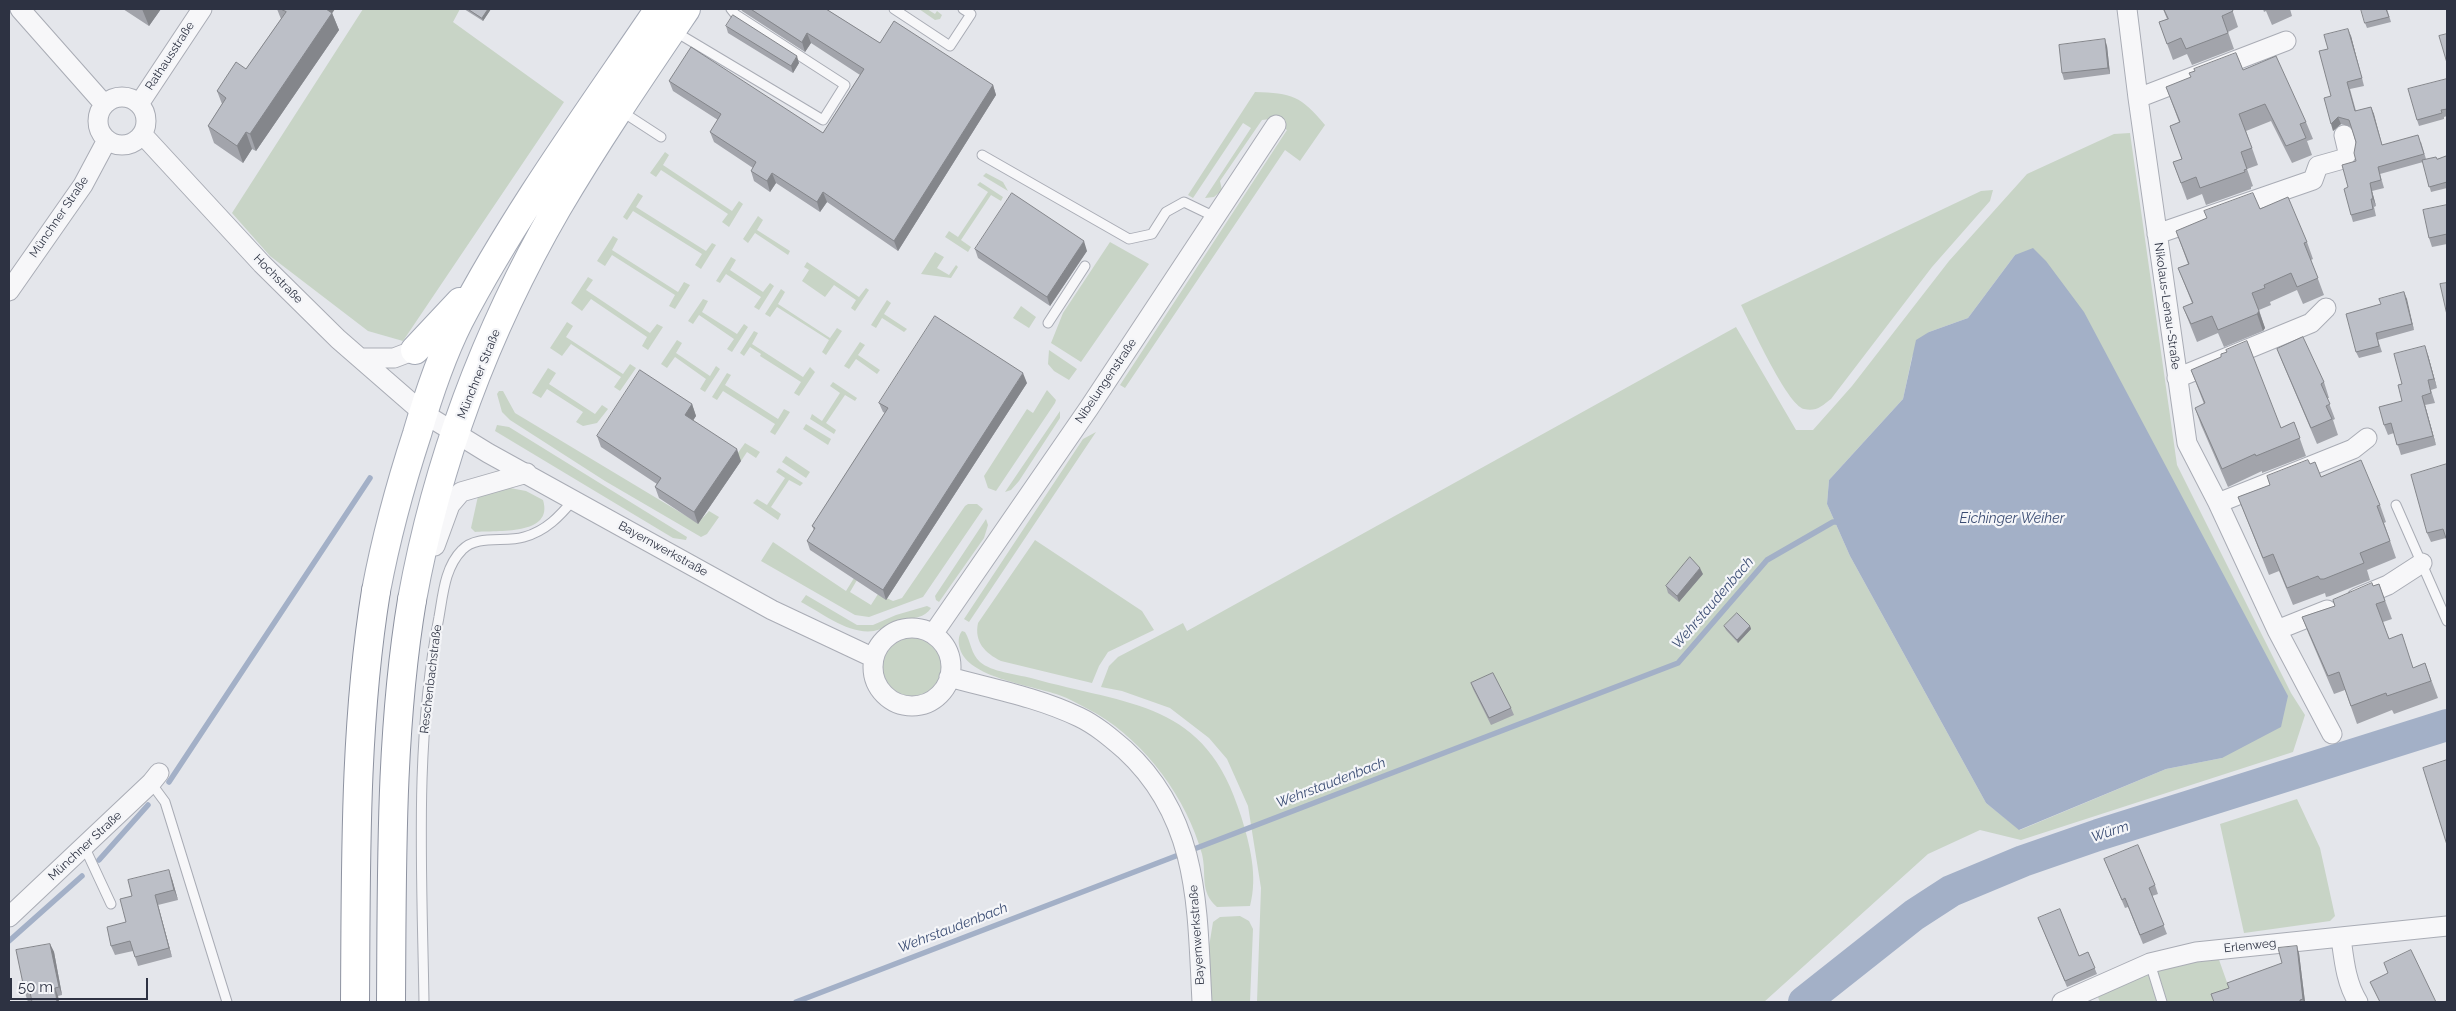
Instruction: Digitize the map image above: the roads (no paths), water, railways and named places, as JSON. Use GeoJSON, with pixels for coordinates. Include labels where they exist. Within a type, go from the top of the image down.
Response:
{"type":"FeatureCollection","features":[{"type":"Feature","properties":{"kind":"main road","name":"Münchner Straße"},"geometry":{"type":"LineString","coordinates":[[423,413],[452,336],[488,271],[609,103],[666,19]]}},
{"type":"Feature","properties":{"kind":"main road","name":"Münchner Straße"},"geometry":{"type":"LineString","coordinates":[[455,433],[490,345],[537,245],[572,182],[609,103]]}},
{"type":"Feature","properties":{"kind":"main road"},"geometry":{"type":"LineString","coordinates":[[415,350],[488,271]]}},
{"type":"Feature","properties":{"kind":"main road"},"geometry":{"type":"LineString","coordinates":[[355,1002],[359,751],[365,673],[376,591],[393,516],[423,413]]}},
{"type":"Feature","properties":{"kind":"main road"},"geometry":{"type":"LineString","coordinates":[[391,1002],[392,872],[398,710],[418,566],[442,470],[455,433]]}},
{"type":"Feature","properties":{"kind":"street"},"geometry":{"type":"LineString","coordinates":[[20,9],[104,104]]}},
{"type":"Feature","properties":{"kind":"street","name":"Rathausstraße"},"geometry":{"type":"LineString","coordinates":[[139,104],[202,9]]}},
{"type":"Feature","properties":{"kind":"street","name":"Nikolaus-Lenau-Straße"},"geometry":{"type":"LineString","coordinates":[[2127,9],[2156,234],[2186,443],[2218,503],[2277,630],[2332,734]]}},
{"type":"Feature","properties":{"kind":"street"},"geometry":{"type":"LineString","coordinates":[[2138,98],[2286,41]]}},
{"type":"Feature","properties":{"kind":"street"},"geometry":{"type":"LineString","coordinates":[[118,97],[125,97],[139,104],[146,119],[142,134],[130,144],[122,146],[107,140],[101,134],[97,119],[104,104],[118,97]]}},
{"type":"Feature","properties":{"kind":"street","name":"Nibelungenstraße"},"geometry":{"type":"LineString","coordinates":[[933,634],[1089,408],[1276,125]]}},
{"type":"Feature","properties":{"kind":"street","name":"Hochstraße"},"geometry":{"type":"LineString","coordinates":[[142,134],[262,264],[360,358],[423,413]]}},
{"type":"Feature","properties":{"kind":"street","name":"Nikolaus-Lenau-Straße"},"geometry":{"type":"LineString","coordinates":[[2156,234],[2313,180],[2318,166],[2343,159],[2348,152],[2344,135]]}},
{"type":"Feature","properties":{"kind":"street","name":"Münchner Straße"},"geometry":{"type":"LineString","coordinates":[[9,291],[83,185],[107,140]]}},
{"type":"Feature","properties":{"kind":"street","name":"Nikolaus-Lenau-Straße"},"geometry":{"type":"LineString","coordinates":[[2177,378],[2311,323],[2326,308]]}},
{"type":"Feature","properties":{"kind":"street"},"geometry":{"type":"LineString","coordinates":[[360,358],[394,358],[415,350]]}},
{"type":"Feature","properties":{"kind":"street","name":"Münchner Straße"},"geometry":{"type":"LineString","coordinates":[[423,413],[455,433]]}},
{"type":"Feature","properties":{"kind":"street","name":"Bayernwerkstraße"},"geometry":{"type":"LineString","coordinates":[[455,433],[772,610],[874,658]]}},
{"type":"Feature","properties":{"kind":"street"},"geometry":{"type":"LineString","coordinates":[[2218,503],[2353,449],[2367,438]]}},
{"type":"Feature","properties":{"kind":"street"},"geometry":{"type":"LineString","coordinates":[[418,566],[435,546],[450,505],[461,492],[527,473]]}},
{"type":"Feature","properties":{"kind":"street"},"geometry":{"type":"LineString","coordinates":[[2277,630],[2388,585],[2422,563]]}},
{"type":"Feature","properties":{"kind":"street"},"geometry":{"type":"LineString","coordinates":[[914,628],[933,634],[946,649],[950,661],[950,676],[946,686],[939,695],[929,702],[917,706],[904,706],[888,697],[876,683],[873,671],[874,658],[880,645],[889,636],[901,630],[914,628]]}},
{"type":"Feature","properties":{"kind":"street","name":"Bayernwerkstraße"},"geometry":{"type":"LineString","coordinates":[[950,676],[1018,693],[1081,718],[1107,734],[1140,764],[1158,787],[1183,838],[1192,872],[1197,914],[1202,1002]]}},
{"type":"Feature","properties":{"kind":"street","name":"Münchner Straße"},"geometry":{"type":"LineString","coordinates":[[9,917],[155,778]]}},
{"type":"Feature","properties":{"kind":"street","name":"Erlenweg"},"geometry":{"type":"LineString","coordinates":[[2062,1002],[2150,963],[2196,952],[2447,926]]}},
{"type":"Feature","properties":{"kind":"street"},"geometry":{"type":"LineString","coordinates":[[2341,938],[2345,967],[2355,999]]}},
{"type":"Feature","properties":{"kind":"lane"},"geometry":{"type":"LineString","coordinates":[[666,19],[823,120],[845,85],[735,14],[731,9]]}},
{"type":"Feature","properties":{"kind":"lane"},"geometry":{"type":"LineString","coordinates":[[894,9],[950,46],[971,14],[963,9]]}},
{"type":"Feature","properties":{"kind":"lane"},"geometry":{"type":"LineString","coordinates":[[609,103],[661,137]]}},
{"type":"Feature","properties":{"kind":"lane"},"geometry":{"type":"LineString","coordinates":[[982,155],[1129,238],[1152,234],[1166,212],[1184,202],[1215,217]]}},
{"type":"Feature","properties":{"kind":"lane"},"geometry":{"type":"LineString","coordinates":[[1048,323],[1085,266]]}},
{"type":"Feature","properties":{"kind":"lane","name":"Reschenbachstraße"},"geometry":{"type":"LineString","coordinates":[[424,1002],[422,834],[425,712],[434,638],[446,576],[462,550],[474,544],[488,541],[524,538],[553,524],[574,499]]}},
{"type":"Feature","properties":{"kind":"lane"},"geometry":{"type":"LineString","coordinates":[[2396,505],[2447,621]]}},
{"type":"Feature","properties":{"kind":"lane"},"geometry":{"type":"LineString","coordinates":[[155,778],[165,802],[227,1002]]}},
{"type":"Feature","properties":{"kind":"lane"},"geometry":{"type":"LineString","coordinates":[[84,846],[111,904]]}},
{"type":"Feature","properties":{"kind":"lane"},"geometry":{"type":"LineString","coordinates":[[2150,963],[2162,1002]]}},
{"type":"Feature","properties":{"kind":"water","name":"Eichinger Weiher"},"geometry":{"type":"Polygon","coordinates":[[[2033,248],[2046,261],[2084,312],[2288,696],[2281,727],[2222,758],[2166,769],[2019,830],[1986,803],[1850,556],[1827,504],[1829,480],[1903,399],[1916,340],[1929,332],[1968,318],[2015,255],[2033,248]]]}},
{"type":"Feature","properties":{"kind":"waterway"},"geometry":{"type":"LineString","coordinates":[[169,782],[370,478]]}},
{"type":"Feature","properties":{"kind":"waterway","name":"Wehrstaudenbach"},"geometry":{"type":"LineString","coordinates":[[796,1002],[1678,663],[1767,560],[1833,522],[1838,522]]}},
{"type":"Feature","properties":{"kind":"waterway","name":"Würm"},"geometry":{"type":"LineString","coordinates":[[1804,1002],[1914,915],[1951,891],[2023,861],[2098,835],[2447,725]]}},
{"type":"Feature","properties":{"kind":"waterway"},"geometry":{"type":"LineString","coordinates":[[99,860],[148,805]]}},
{"type":"Feature","properties":{"kind":"waterway"},"geometry":{"type":"LineString","coordinates":[[9,941],[82,876]]}}]}
